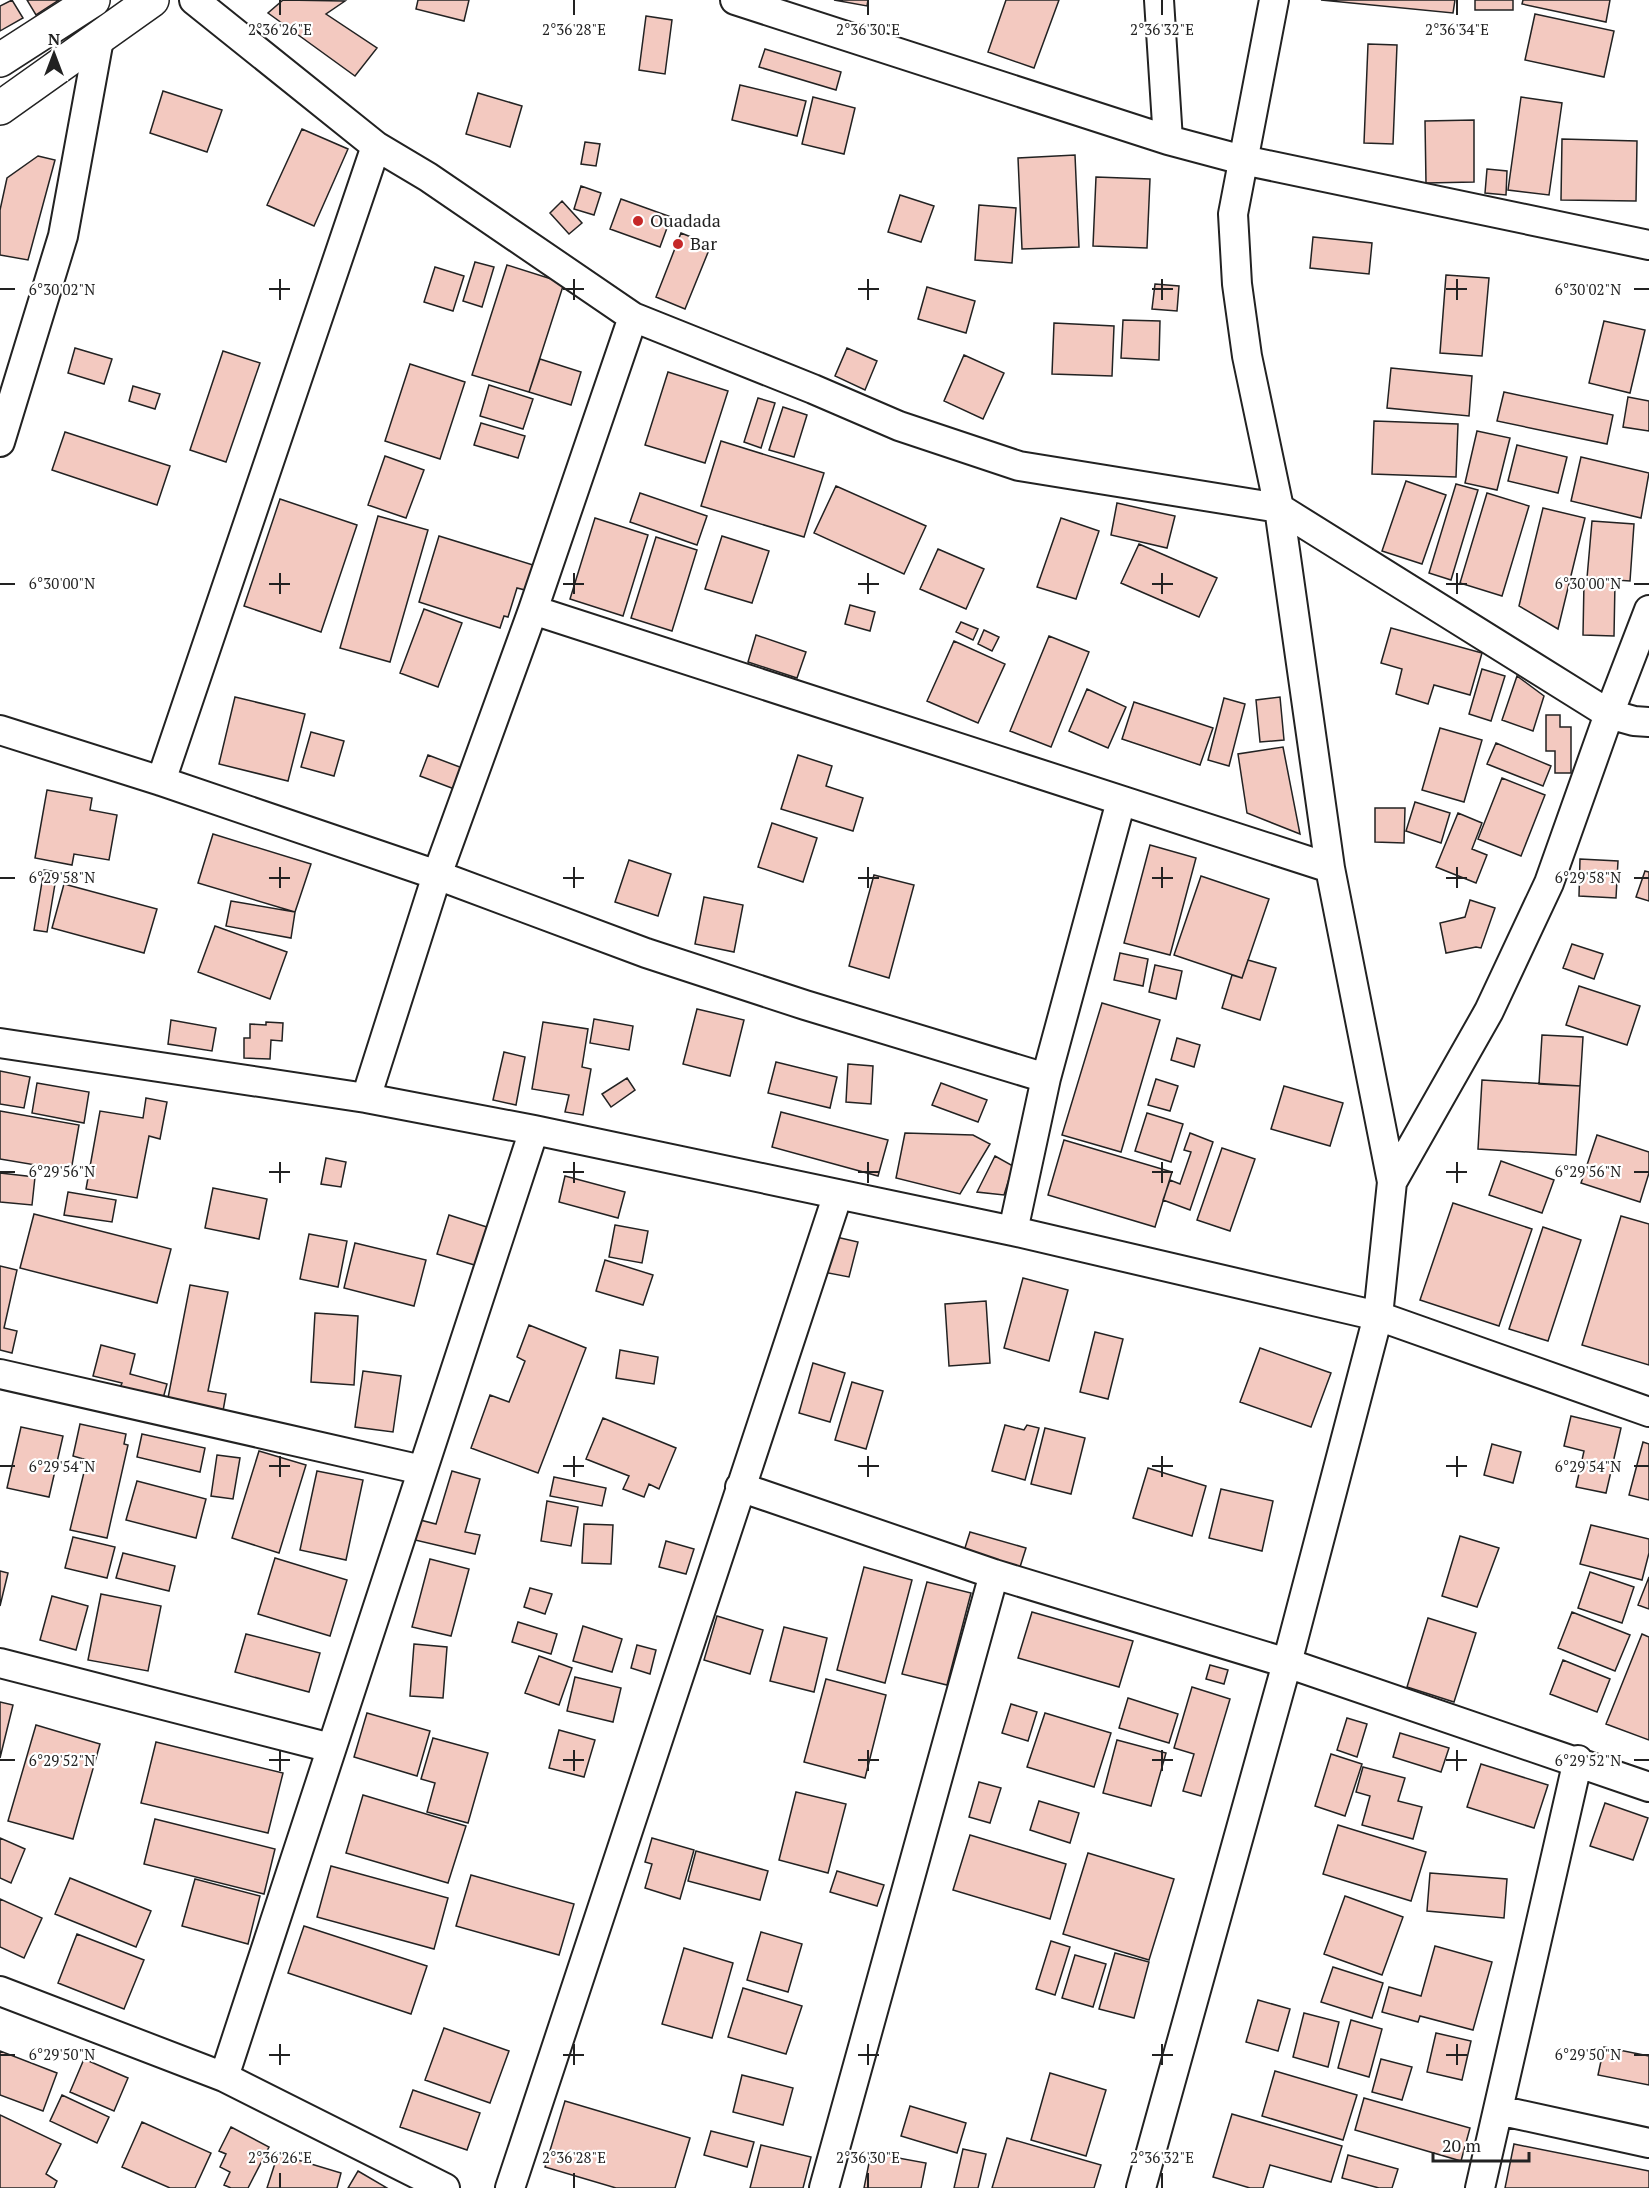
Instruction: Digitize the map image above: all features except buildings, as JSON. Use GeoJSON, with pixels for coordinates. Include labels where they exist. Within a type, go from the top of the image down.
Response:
{"type":"FeatureCollection","features":[{"type":"Feature","properties":{"kind":"street"},"geometry":{"type":"LineString","coordinates":[[0,60],[93,0]]}},
{"type":"Feature","properties":{"kind":"street"},"geometry":{"type":"LineString","coordinates":[[0,108],[152,0]]}},
{"type":"Feature","properties":{"kind":"street"},"geometry":{"type":"LineString","coordinates":[[194,0],[376,146],[428,177],[633,317],[899,426],[1019,466],[1279,508],[1608,714],[1634,721],[1649,722]]}},
{"type":"Feature","properties":{"kind":"street"},"geometry":{"type":"LineString","coordinates":[[735,0],[1168,140],[1243,160],[1649,245]]}},
{"type":"Feature","properties":{"kind":"street"},"geometry":{"type":"LineString","coordinates":[[1159,0],[1168,140]]}},
{"type":"Feature","properties":{"kind":"street"},"geometry":{"type":"LineString","coordinates":[[1141,2188],[1287,1663],[1378,1316],[1392,1182],[1330,868],[1279,508],[1247,356],[1237,284],[1233,214],[1274,0]]}},
{"type":"Feature","properties":{"kind":"street"},"geometry":{"type":"LineString","coordinates":[[0,442],[63,236],[99,39]]}},
{"type":"Feature","properties":{"kind":"street"},"geometry":{"type":"LineString","coordinates":[[161,781],[376,146]]}},
{"type":"Feature","properties":{"kind":"street"},"geometry":{"type":"LineString","coordinates":[[366,1098],[437,875],[533,610],[633,317]]}},
{"type":"Feature","properties":{"kind":"street"},"geometry":{"type":"LineString","coordinates":[[533,610],[1330,868]]}},
{"type":"Feature","properties":{"kind":"street"},"geometry":{"type":"LineString","coordinates":[[1392,1182],[1489,1011],[1549,883],[1608,714],[1649,610]]}},
{"type":"Feature","properties":{"kind":"street"},"geometry":{"type":"LineString","coordinates":[[0,730],[161,781],[437,875],[646,953],[806,1005],[1046,1078]]}},
{"type":"Feature","properties":{"kind":"street"},"geometry":{"type":"LineString","coordinates":[[1013,1231],[1046,1078],[1121,801]]}},
{"type":"Feature","properties":{"kind":"street"},"geometry":{"type":"LineString","coordinates":[[0,1042],[366,1098],[534,1130],[1013,1231],[1378,1316],[1649,1412]]}},
{"type":"Feature","properties":{"kind":"street"},"geometry":{"type":"LineString","coordinates":[[224,2077],[534,1130]]}},
{"type":"Feature","properties":{"kind":"street"},"geometry":{"type":"LineString","coordinates":[[510,2188],[838,1194]]}},
{"type":"Feature","properties":{"kind":"street"},"geometry":{"type":"LineString","coordinates":[[0,1374],[422,1470]]}},
{"type":"Feature","properties":{"kind":"street"},"geometry":{"type":"LineString","coordinates":[[740,1487],[994,1575],[1287,1663],[1578,1760],[1649,1787]]}},
{"type":"Feature","properties":{"kind":"street"},"geometry":{"type":"LineString","coordinates":[[824,2188],[994,1575]]}},
{"type":"Feature","properties":{"kind":"street"},"geometry":{"type":"LineString","coordinates":[[0,1662],[331,1748]]}},
{"type":"Feature","properties":{"kind":"street"},"geometry":{"type":"LineString","coordinates":[[1480,2188],[1578,1760]]}},
{"type":"Feature","properties":{"kind":"street"},"geometry":{"type":"LineString","coordinates":[[0,1991],[224,2077],[445,2188]]}},
{"type":"Feature","properties":{"kind":"street"},"geometry":{"type":"LineString","coordinates":[[1498,2110],[1649,2143]]}},
{"type":"Feature","properties":{"kind":"place","name":"Ouadada"},"geometry":{"type":"Point","coordinates":[638,221]}},
{"type":"Feature","properties":{"kind":"place","name":"Bar"},"geometry":{"type":"Point","coordinates":[678,244]}}]}
